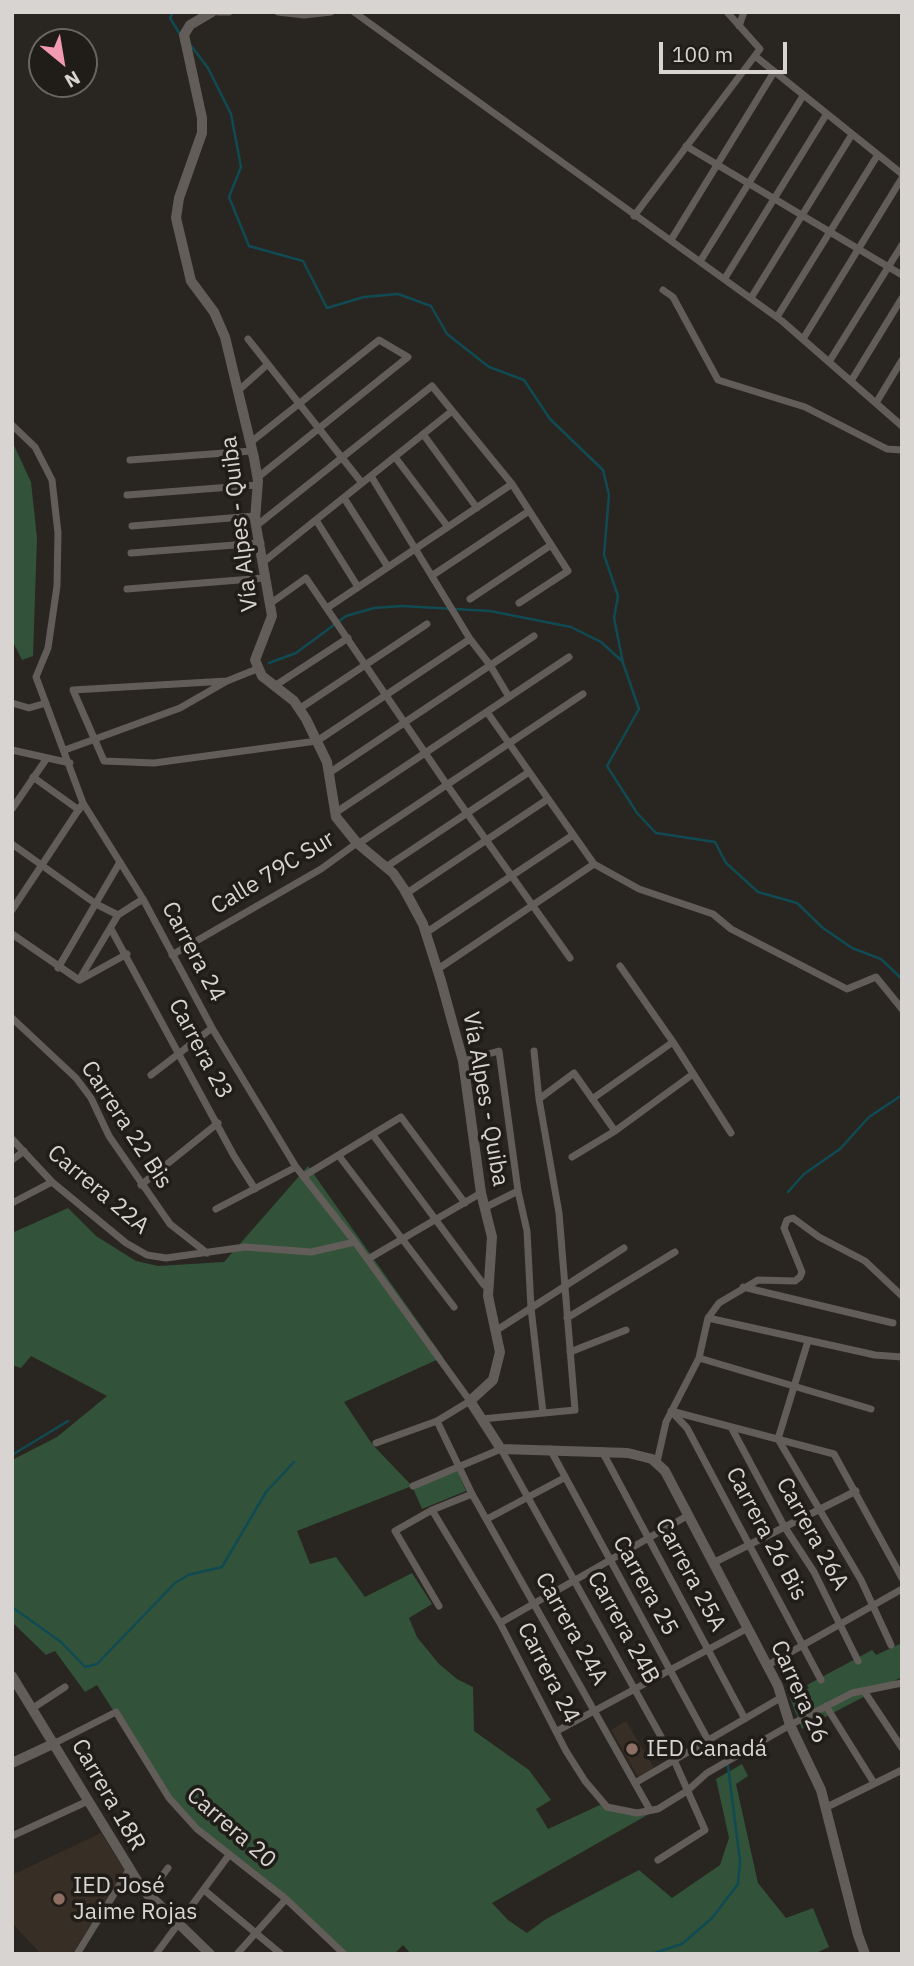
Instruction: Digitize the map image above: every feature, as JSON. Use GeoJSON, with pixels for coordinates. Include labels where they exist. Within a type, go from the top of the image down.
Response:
{"type":"FeatureCollection","features":[{"type":"Feature","properties":{"kind":"street","name":"Vía Alpes - Quiba"},"geometry":{"type":"LineString","coordinates":[[212,12],[186,29],[185,46],[202,118],[202,133],[179,198],[176,218],[188,274],[220,325],[239,390],[251,446],[257,481],[255,521],[272,616],[255,660],[257,669],[299,709],[317,741],[329,773],[335,813],[358,844],[386,867],[407,893],[427,932],[438,969],[463,1061],[481,1193],[493,1243],[488,1287],[500,1352],[498,1368],[491,1384],[470,1401]]}},
{"type":"Feature","properties":{"kind":"street"},"geometry":{"type":"LineString","coordinates":[[218,12],[229,12]]}},
{"type":"Feature","properties":{"kind":"street"},"geometry":{"type":"LineString","coordinates":[[278,12],[304,15],[331,12]]}},
{"type":"Feature","properties":{"kind":"street"},"geometry":{"type":"LineString","coordinates":[[354,12],[777,317],[902,425]]}},
{"type":"Feature","properties":{"kind":"street"},"geometry":{"type":"LineString","coordinates":[[634,216],[760,49],[727,12]]}},
{"type":"Feature","properties":{"kind":"street"},"geometry":{"type":"LineString","coordinates":[[739,26],[744,12]]}},
{"type":"Feature","properties":{"kind":"street"},"geometry":{"type":"LineString","coordinates":[[755,56],[902,176],[803,339]]}},
{"type":"Feature","properties":{"kind":"street"},"geometry":{"type":"LineString","coordinates":[[671,240],[774,72]]}},
{"type":"Feature","properties":{"kind":"street"},"geometry":{"type":"LineString","coordinates":[[701,260],[803,96]]}},
{"type":"Feature","properties":{"kind":"street"},"geometry":{"type":"LineString","coordinates":[[725,278],[826,115]]}},
{"type":"Feature","properties":{"kind":"street"},"geometry":{"type":"LineString","coordinates":[[751,298],[851,136]]}},
{"type":"Feature","properties":{"kind":"street"},"geometry":{"type":"LineString","coordinates":[[686,146],[902,275]]}},
{"type":"Feature","properties":{"kind":"street"},"geometry":{"type":"LineString","coordinates":[[777,317],[877,156]]}},
{"type":"Feature","properties":{"kind":"street"},"geometry":{"type":"LineString","coordinates":[[830,362],[902,245]]}},
{"type":"Feature","properties":{"kind":"street"},"geometry":{"type":"LineString","coordinates":[[663,290],[673,298],[718,380],[805,407],[887,449],[902,450]]}},
{"type":"Feature","properties":{"kind":"street"},"geometry":{"type":"LineString","coordinates":[[851,381],[902,298]]}},
{"type":"Feature","properties":{"kind":"street"},"geometry":{"type":"LineString","coordinates":[[248,339],[362,483]]}},
{"type":"Feature","properties":{"kind":"street"},"geometry":{"type":"LineString","coordinates":[[127,495],[257,481],[408,357],[379,340],[251,446],[130,460]]}},
{"type":"Feature","properties":{"kind":"street"},"geometry":{"type":"LineString","coordinates":[[876,403],[902,360]]}},
{"type":"Feature","properties":{"kind":"street"},"geometry":{"type":"LineString","coordinates":[[239,390],[268,365]]}},
{"type":"Feature","properties":{"kind":"street"},"geometry":{"type":"LineString","coordinates":[[132,526],[255,521],[432,386],[512,484],[568,571],[519,603]]}},
{"type":"Feature","properties":{"kind":"street"},"geometry":{"type":"LineString","coordinates":[[262,563],[452,411]]}},
{"type":"Feature","properties":{"kind":"street","name":"Carrera 24"},"geometry":{"type":"LineString","coordinates":[[12,425],[35,447],[52,480],[58,533],[57,586],[48,648],[36,677],[70,763],[81,807],[143,899],[212,1028],[296,1167],[368,1259],[470,1401],[501,1449]]}},
{"type":"Feature","properties":{"kind":"street"},"geometry":{"type":"LineString","coordinates":[[423,434],[477,508]]}},
{"type":"Feature","properties":{"kind":"street"},"geometry":{"type":"LineString","coordinates":[[395,457],[448,527]]}},
{"type":"Feature","properties":{"kind":"street"},"geometry":{"type":"LineString","coordinates":[[371,476],[470,639],[509,697]]}},
{"type":"Feature","properties":{"kind":"street"},"geometry":{"type":"LineString","coordinates":[[327,608],[512,484]]}},
{"type":"Feature","properties":{"kind":"street"},"geometry":{"type":"LineString","coordinates":[[344,498],[388,567]]}},
{"type":"Feature","properties":{"kind":"street"},"geometry":{"type":"LineString","coordinates":[[433,575],[529,511]]}},
{"type":"Feature","properties":{"kind":"street"},"geometry":{"type":"LineString","coordinates":[[316,520],[358,587]]}},
{"type":"Feature","properties":{"kind":"street"},"geometry":{"type":"LineString","coordinates":[[131,553],[261,543]]}},
{"type":"Feature","properties":{"kind":"street"},"geometry":{"type":"LineString","coordinates":[[470,598],[551,545]]}},
{"type":"Feature","properties":{"kind":"street"},"geometry":{"type":"LineString","coordinates":[[127,589],[264,578]]}},
{"type":"Feature","properties":{"kind":"street"},"geometry":{"type":"LineString","coordinates":[[271,603],[306,578],[467,814],[570,958]]}},
{"type":"Feature","properties":{"kind":"street"},"geometry":{"type":"LineString","coordinates":[[299,709],[427,624]]}},
{"type":"Feature","properties":{"kind":"street"},"geometry":{"type":"LineString","coordinates":[[329,773],[534,636]]}},
{"type":"Feature","properties":{"kind":"street"},"geometry":{"type":"LineString","coordinates":[[276,685],[348,638]]}},
{"type":"Feature","properties":{"kind":"street"},"geometry":{"type":"LineString","coordinates":[[227,681],[73,690],[104,761],[154,763],[317,741],[470,639]]}},
{"type":"Feature","properties":{"kind":"street"},"geometry":{"type":"LineString","coordinates":[[335,813],[569,657]]}},
{"type":"Feature","properties":{"kind":"street"},"geometry":{"type":"LineString","coordinates":[[65,750],[180,708],[227,681],[257,669]]}},
{"type":"Feature","properties":{"kind":"street","name":"Calle 79C Sur"},"geometry":{"type":"LineString","coordinates":[[172,956],[321,869],[583,694]]}},
{"type":"Feature","properties":{"kind":"street"},"geometry":{"type":"LineString","coordinates":[[12,703],[30,708],[46,703]]}},
{"type":"Feature","properties":{"kind":"street"},"geometry":{"type":"LineString","coordinates":[[487,712],[594,864],[639,889],[713,914],[731,929],[847,989],[876,977],[902,1009]]}},
{"type":"Feature","properties":{"kind":"street"},"geometry":{"type":"LineString","coordinates":[[12,750],[70,763]]}},
{"type":"Feature","properties":{"kind":"street"},"geometry":{"type":"LineString","coordinates":[[12,809],[47,758]]}},
{"type":"Feature","properties":{"kind":"street"},"geometry":{"type":"LineString","coordinates":[[386,867],[529,772]]}},
{"type":"Feature","properties":{"kind":"street"},"geometry":{"type":"LineString","coordinates":[[12,910],[81,807],[33,777]]}},
{"type":"Feature","properties":{"kind":"street"},"geometry":{"type":"LineString","coordinates":[[407,893],[548,799]]}},
{"type":"Feature","properties":{"kind":"street"},"geometry":{"type":"LineString","coordinates":[[427,932],[573,835]]}},
{"type":"Feature","properties":{"kind":"street"},"geometry":{"type":"LineString","coordinates":[[12,844],[96,904],[118,915]]}},
{"type":"Feature","properties":{"kind":"street"},"geometry":{"type":"LineString","coordinates":[[58,968],[120,862]]}},
{"type":"Feature","properties":{"kind":"street"},"geometry":{"type":"LineString","coordinates":[[438,969],[594,864]]}},
{"type":"Feature","properties":{"kind":"street"},"geometry":{"type":"LineString","coordinates":[[79,980],[118,915],[143,899]]}},
{"type":"Feature","properties":{"kind":"street","name":"Carrera 23"},"geometry":{"type":"LineString","coordinates":[[111,929],[255,1189]]}},
{"type":"Feature","properties":{"kind":"street"},"geometry":{"type":"LineString","coordinates":[[12,934],[79,980]]}},
{"type":"Feature","properties":{"kind":"street"},"geometry":{"type":"LineString","coordinates":[[79,980],[127,954]]}},
{"type":"Feature","properties":{"kind":"street"},"geometry":{"type":"LineString","coordinates":[[620,966],[731,1133]]}},
{"type":"Feature","properties":{"kind":"street","name":"Carrera 22 Bis"},"geometry":{"type":"LineString","coordinates":[[12,1018],[76,1078],[141,1185],[170,1224],[207,1252]]}},
{"type":"Feature","properties":{"kind":"street"},"geometry":{"type":"LineString","coordinates":[[151,1075],[212,1028]]}},
{"type":"Feature","properties":{"kind":"street"},"geometry":{"type":"LineString","coordinates":[[592,1099],[673,1042]]}},
{"type":"Feature","properties":{"kind":"street"},"geometry":{"type":"LineString","coordinates":[[463,1061],[499,1051],[529,1244],[531,1308],[543,1413]]}},
{"type":"Feature","properties":{"kind":"street"},"geometry":{"type":"LineString","coordinates":[[482,1419],[575,1410],[559,1213],[539,1099],[534,1051]]}},
{"type":"Feature","properties":{"kind":"street"},"geometry":{"type":"LineString","coordinates":[[539,1099],[574,1073],[615,1131]]}},
{"type":"Feature","properties":{"kind":"street"},"geometry":{"type":"LineString","coordinates":[[572,1157],[615,1131],[693,1074]]}},
{"type":"Feature","properties":{"kind":"street"},"geometry":{"type":"LineString","coordinates":[[304,1176],[401,1117],[465,1203]]}},
{"type":"Feature","properties":{"kind":"street"},"geometry":{"type":"LineString","coordinates":[[141,1185],[218,1123]]}},
{"type":"Feature","properties":{"kind":"street"},"geometry":{"type":"LineString","coordinates":[[373,1135],[488,1287]]}},
{"type":"Feature","properties":{"kind":"street","name":"Carrera 22A"},"geometry":{"type":"LineString","coordinates":[[12,1139],[52,1182],[126,1243],[147,1255],[166,1258],[207,1252]]}},
{"type":"Feature","properties":{"kind":"street"},"geometry":{"type":"LineString","coordinates":[[12,1160],[24,1151]]}},
{"type":"Feature","properties":{"kind":"street"},"geometry":{"type":"LineString","coordinates":[[339,1156],[454,1307]]}},
{"type":"Feature","properties":{"kind":"street"},"geometry":{"type":"LineString","coordinates":[[216,1209],[296,1167]]}},
{"type":"Feature","properties":{"kind":"street"},"geometry":{"type":"LineString","coordinates":[[12,1203],[52,1182]]}},
{"type":"Feature","properties":{"kind":"street"},"geometry":{"type":"LineString","coordinates":[[484,1208],[519,1191]]}},
{"type":"Feature","properties":{"kind":"street"},"geometry":{"type":"LineString","coordinates":[[368,1259],[481,1193]]}},
{"type":"Feature","properties":{"kind":"street"},"geometry":{"type":"LineString","coordinates":[[413,1486],[501,1449],[602,1450],[639,1455],[657,1462],[671,1411],[698,1358],[708,1318],[719,1303],[758,1280],[795,1281],[800,1277],[802,1272],[784,1228],[787,1220],[793,1218],[819,1237],[865,1261],[902,1296]]}},
{"type":"Feature","properties":{"kind":"street"},"geometry":{"type":"LineString","coordinates":[[207,1252],[245,1247],[311,1251],[355,1242]]}},
{"type":"Feature","properties":{"kind":"street"},"geometry":{"type":"LineString","coordinates":[[497,1329],[624,1248]]}},
{"type":"Feature","properties":{"kind":"street"},"geometry":{"type":"LineString","coordinates":[[567,1318],[675,1252]]}},
{"type":"Feature","properties":{"kind":"street"},"geometry":{"type":"LineString","coordinates":[[742,1287],[893,1323]]}},
{"type":"Feature","properties":{"kind":"street"},"geometry":{"type":"LineString","coordinates":[[708,1318],[875,1355],[902,1357]]}},
{"type":"Feature","properties":{"kind":"street"},"geometry":{"type":"LineString","coordinates":[[570,1352],[626,1330]]}},
{"type":"Feature","properties":{"kind":"street"},"geometry":{"type":"LineString","coordinates":[[808,1341],[778,1439],[861,1580],[891,1646]]}},
{"type":"Feature","properties":{"kind":"street"},"geometry":{"type":"LineString","coordinates":[[698,1358],[871,1409]]}},
{"type":"Feature","properties":{"kind":"street"},"geometry":{"type":"LineString","coordinates":[[376,1443],[437,1421],[470,1401]]}},
{"type":"Feature","properties":{"kind":"street"},"geometry":{"type":"LineString","coordinates":[[671,1411],[834,1454],[902,1578]]}},
{"type":"Feature","properties":{"kind":"street","name":"Carrera 26 Bis"},"geometry":{"type":"LineString","coordinates":[[671,1411],[687,1428],[821,1680]]}},
{"type":"Feature","properties":{"kind":"street","name":"Carrera 24A"},"geometry":{"type":"LineString","coordinates":[[437,1421],[472,1494],[635,1783],[654,1809]]}},
{"type":"Feature","properties":{"kind":"street","name":"Carrera 26A"},"geometry":{"type":"LineString","coordinates":[[731,1427],[784,1526],[814,1572],[858,1661]]}},
{"type":"Feature","properties":{"kind":"street","name":"Carrera 24B"},"geometry":{"type":"LineString","coordinates":[[501,1449],[674,1760],[705,1830],[658,1860]]}},
{"type":"Feature","properties":{"kind":"street","name":"Carrera 25"},"geometry":{"type":"LineString","coordinates":[[550,1449],[708,1740]]}},
{"type":"Feature","properties":{"kind":"street","name":"Carrera 25A"},"geometry":{"type":"LineString","coordinates":[[602,1450],[745,1719]]}},
{"type":"Feature","properties":{"kind":"street","name":"Carrera 26"},"geometry":{"type":"LineString","coordinates":[[657,1462],[668,1476],[768,1665],[782,1697],[790,1725],[813,1769],[827,1807],[865,1954]]}},
{"type":"Feature","properties":{"kind":"street"},"geometry":{"type":"LineString","coordinates":[[487,1519],[564,1478]]}},
{"type":"Feature","properties":{"kind":"street"},"geometry":{"type":"LineString","coordinates":[[713,1563],[856,1491]]}},
{"type":"Feature","properties":{"kind":"street"},"geometry":{"type":"LineString","coordinates":[[439,1606],[395,1531],[432,1510],[472,1494]]}},
{"type":"Feature","properties":{"kind":"street","name":"Carrera 24"},"geometry":{"type":"LineString","coordinates":[[432,1510],[500,1623],[566,1751],[602,1804],[619,1811],[637,1813],[654,1809]]}},
{"type":"Feature","properties":{"kind":"street"},"geometry":{"type":"LineString","coordinates":[[500,1623],[687,1516]]}},
{"type":"Feature","properties":{"kind":"street"},"geometry":{"type":"LineString","coordinates":[[768,1665],[902,1589]]}},
{"type":"Feature","properties":{"kind":"street"},"geometry":{"type":"LineString","coordinates":[[557,1731],[748,1628]]}},
{"type":"Feature","properties":{"kind":"street","name":"Carrera 18R"},"geometry":{"type":"LineString","coordinates":[[12,1676],[147,1896],[210,1954]]}},
{"type":"Feature","properties":{"kind":"street"},"geometry":{"type":"LineString","coordinates":[[654,1809],[687,1791],[707,1773],[826,1706],[864,1691],[902,1683]]}},
{"type":"Feature","properties":{"kind":"street"},"geometry":{"type":"LineString","coordinates":[[33,1708],[65,1687]]}},
{"type":"Feature","properties":{"kind":"street"},"geometry":{"type":"LineString","coordinates":[[864,1691],[902,1748]]}},
{"type":"Feature","properties":{"kind":"street"},"geometry":{"type":"LineString","coordinates":[[12,1697],[23,1692]]}},
{"type":"Feature","properties":{"kind":"street"},"geometry":{"type":"LineString","coordinates":[[635,1783],[782,1697]]}},
{"type":"Feature","properties":{"kind":"street"},"geometry":{"type":"LineString","coordinates":[[826,1706],[874,1783]]}},
{"type":"Feature","properties":{"kind":"street","name":"Carrera 20"},"geometry":{"type":"LineString","coordinates":[[55,1743],[116,1712],[169,1798],[197,1829],[285,1899],[344,1954]]}},
{"type":"Feature","properties":{"kind":"street"},"geometry":{"type":"LineString","coordinates":[[12,1763],[55,1743]]}},
{"type":"Feature","properties":{"kind":"street"},"geometry":{"type":"LineString","coordinates":[[827,1807],[902,1770]]}},
{"type":"Feature","properties":{"kind":"street"},"geometry":{"type":"LineString","coordinates":[[12,1836],[88,1801]]}},
{"type":"Feature","properties":{"kind":"street"},"geometry":{"type":"LineString","coordinates":[[156,1954],[229,1855]]}},
{"type":"Feature","properties":{"kind":"street"},"geometry":{"type":"LineString","coordinates":[[147,1896],[168,1868]]}},
{"type":"Feature","properties":{"kind":"street"},"geometry":{"type":"LineString","coordinates":[[77,1954],[130,1870]]}},
{"type":"Feature","properties":{"kind":"street"},"geometry":{"type":"LineString","coordinates":[[204,1890],[281,1954]]}},
{"type":"Feature","properties":{"kind":"street"},"geometry":{"type":"LineString","coordinates":[[237,1954],[285,1899]]}},
{"type":"Feature","properties":{"kind":"shaded area","name":"IED Canadá"},"geometry":{"type":"Polygon","coordinates":[[[626,1721],[654,1768],[638,1777],[611,1730],[626,1721]]]}},
{"type":"Feature","properties":{"kind":"shaded area","name":"IED José Jaime Rojas"},"geometry":{"type":"Polygon","coordinates":[[[101,1833],[125,1871],[72,1954],[41,1954],[12,1923],[12,1875],[101,1833]]]}},
{"type":"Feature","properties":{"kind":"green space"},"geometry":{"type":"Polygon","coordinates":[[[12,441],[31,482],[37,538],[33,656],[22,660],[12,640],[12,441]]]}},
{"type":"Feature","properties":{"kind":"green space"},"geometry":{"type":"Polygon","coordinates":[[[308,1166],[443,1357],[344,1402],[372,1444],[412,1486],[297,1531],[310,1564],[336,1557],[365,1597],[412,1573],[432,1604],[409,1618],[417,1637],[439,1664],[457,1679],[473,1687],[474,1731],[529,1770],[551,1800],[536,1809],[548,1829],[602,1804],[619,1811],[658,1809],[492,1903],[508,1920],[527,1933],[546,1919],[639,1870],[672,1898],[720,1865],[729,1838],[716,1779],[742,1764],[748,1776],[736,1784],[758,1883],[786,1918],[813,1908],[829,1947],[814,1954],[411,1954],[403,1945],[394,1954],[344,1954],[322,1930],[229,1855],[169,1798],[97,1685],[85,1692],[55,1651],[46,1655],[12,1622],[12,1460],[57,1437],[107,1396],[31,1356],[21,1368],[12,1365],[12,1233],[68,1208],[96,1236],[136,1261],[158,1266],[224,1262],[308,1166]]]}},
{"type":"Feature","properties":{"kind":"green space"},"geometry":{"type":"Polygon","coordinates":[[[456,1468],[466,1491],[422,1509],[412,1486],[456,1468]]]}},
{"type":"Feature","properties":{"kind":"green space"},"geometry":{"type":"Polygon","coordinates":[[[902,1643],[902,1677],[802,1729],[790,1698],[809,1688],[807,1685],[872,1650],[876,1655],[902,1643]]]}},
{"type":"Feature","properties":{"kind":"waterway"},"geometry":{"type":"LineString","coordinates":[[173,12],[170,18],[181,36]]}},
{"type":"Feature","properties":{"kind":"waterway"},"geometry":{"type":"LineString","coordinates":[[189,43],[208,68],[231,114],[241,167],[229,197],[249,246],[303,261],[327,308],[364,297],[398,294],[431,306],[447,334],[489,367],[524,380],[550,419],[603,470],[609,495],[604,555],[618,596],[614,618],[623,663],[639,709],[607,766],[637,813],[656,833],[715,842],[726,863],[758,892],[797,903],[823,928],[852,948],[881,959],[902,979]]}},
{"type":"Feature","properties":{"kind":"waterway"},"geometry":{"type":"LineString","coordinates":[[269,663],[296,653],[346,616],[374,608],[402,606],[490,611],[571,627],[601,642],[623,662]]}},
{"type":"Feature","properties":{"kind":"waterway"},"geometry":{"type":"LineString","coordinates":[[788,1192],[804,1174],[840,1149],[869,1117],[902,1095]]}},
{"type":"Feature","properties":{"kind":"waterway"},"geometry":{"type":"LineString","coordinates":[[12,1455],[68,1421]]}},
{"type":"Feature","properties":{"kind":"waterway"},"geometry":{"type":"LineString","coordinates":[[12,1607],[61,1642],[85,1667],[97,1664],[175,1583],[188,1575],[222,1567],[266,1492],[294,1462]]}},
{"type":"Feature","properties":{"kind":"waterway"},"geometry":{"type":"LineString","coordinates":[[651,1954],[682,1944],[712,1918],[738,1884],[740,1861],[728,1766]]}},
{"type":"Feature","properties":{"kind":"place","name":"IED Canadá"},"geometry":{"type":"Point","coordinates":[632,1749]}},
{"type":"Feature","properties":{"kind":"place","name":"IED José Jaime Rojas"},"geometry":{"type":"Point","coordinates":[59,1899]}}]}
